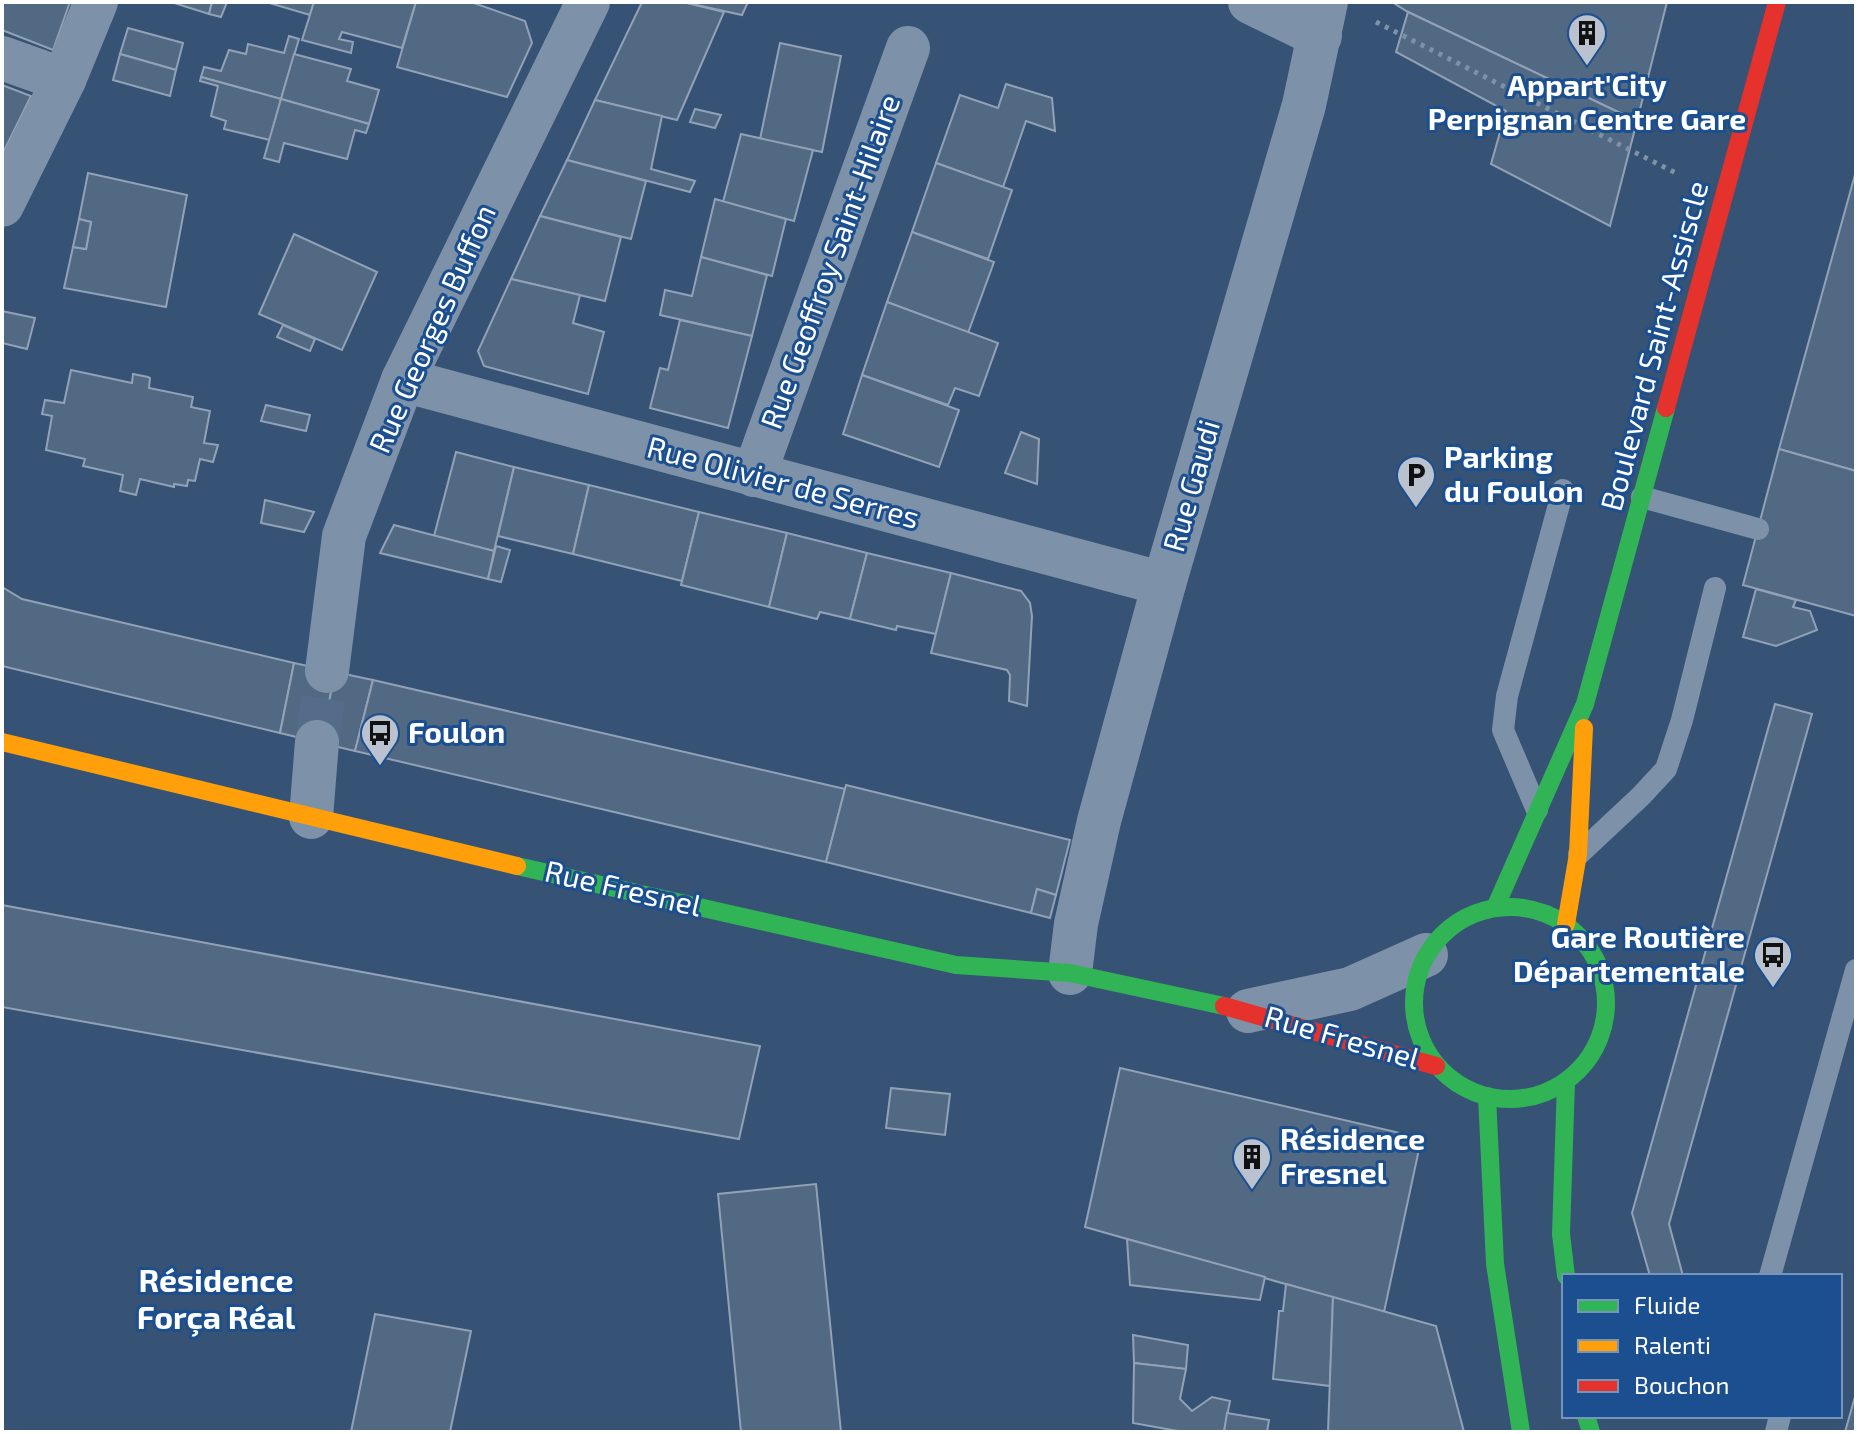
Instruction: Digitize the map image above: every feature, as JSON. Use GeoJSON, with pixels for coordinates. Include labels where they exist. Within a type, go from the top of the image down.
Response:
{"type":"FeatureCollection","features":[{"type":"Feature","properties":{"kind":"street"},"geometry":{"type":"LineString","coordinates":[[2,205],[64,80],[96,2]]}},
{"type":"Feature","properties":{"kind":"street","name":"Rue Georges Buffon"},"geometry":{"type":"LineString","coordinates":[[327,671],[344,536],[403,380],[588,2]]}},
{"type":"Feature","properties":{"kind":"street"},"geometry":{"type":"LineString","coordinates":[[1250,2],[1323,19]]}},
{"type":"Feature","properties":{"kind":"street","name":"Boulevard Saint-Assiscle"},"geometry":{"type":"LineString","coordinates":[[1495,908],[1585,704],[1777,2]]}},
{"type":"Feature","properties":{"kind":"street","name":"Rue Gaudi"},"geometry":{"type":"LineString","coordinates":[[1070,973],[1076,924],[1099,821],[1164,584],[1304,105],[1323,19]]}},
{"type":"Feature","properties":{"kind":"street","name":"Rue Geoffroy Saint-Hilaire"},"geometry":{"type":"LineString","coordinates":[[754,475],[908,48]]}},
{"type":"Feature","properties":{"kind":"street"},"geometry":{"type":"LineString","coordinates":[[2,58],[64,80]]}},
{"type":"Feature","properties":{"kind":"street","name":"Rue Olivier de Serres"},"geometry":{"type":"LineString","coordinates":[[403,380],[1164,584]]}},
{"type":"Feature","properties":{"kind":"street","name":"Boulevard Saint-Assiscle"},"geometry":{"type":"LineString","coordinates":[[1566,924],[1578,854],[1585,704]]}},
{"type":"Feature","properties":{"kind":"street","name":"Rue Fresnel"},"geometry":{"type":"LineString","coordinates":[[2,742],[311,817],[956,965],[1070,973],[1248,1011],[1436,1066]]}},
{"type":"Feature","properties":{"kind":"street"},"geometry":{"type":"LineString","coordinates":[[311,817],[317,742]]}},
{"type":"Feature","properties":{"kind":"street"},"geometry":{"type":"LineString","coordinates":[[1520,907],[1544,912],[1566,924],[1588,945],[1602,973],[1607,1003],[1602,1033],[1588,1061],[1566,1082],[1541,1095],[1515,1099],[1487,1096],[1459,1085],[1436,1066],[1421,1041],[1414,1012],[1415,983],[1426,955],[1444,932],[1467,916],[1495,908],[1520,907]]}},
{"type":"Feature","properties":{"kind":"street","name":"Rue Fresnel"},"geometry":{"type":"LineString","coordinates":[[1248,1011],[1350,989],[1426,955]]}},
{"type":"Feature","properties":{"kind":"street"},"geometry":{"type":"LineString","coordinates":[[1566,1082],[1561,1234],[1566,1274]]}},
{"type":"Feature","properties":{"kind":"street"},"geometry":{"type":"LineString","coordinates":[[1487,1096],[1495,1264],[1521,1432]]}},
{"type":"Feature","properties":{"kind":"lane"},"geometry":{"type":"LineString","coordinates":[[1538,810],[1503,730],[1507,696],[1563,490]]}},
{"type":"Feature","properties":{"kind":"lane"},"geometry":{"type":"LineString","coordinates":[[1642,497],[1758,529]]}},
{"type":"Feature","properties":{"kind":"lane"},"geometry":{"type":"LineString","coordinates":[[1578,854],[1666,769],[1682,720],[1715,588]]}},
{"type":"Feature","properties":{"kind":"lane"},"geometry":{"type":"LineString","coordinates":[[1771,1274],[1856,970]]}},
{"type":"Feature","properties":{"kind":"path"},"geometry":{"type":"LineString","coordinates":[[1399,34],[1724,198]]}},
{"type":"Feature","properties":{"kind":"building"},"geometry":{"type":"Polygon","coordinates":[[[2,2],[70,2],[53,50],[2,30],[2,2]]]}},
{"type":"Feature","properties":{"kind":"building"},"geometry":{"type":"Polygon","coordinates":[[[171,2],[212,2],[209,14],[171,2]]]}},
{"type":"Feature","properties":{"kind":"building"},"geometry":{"type":"Polygon","coordinates":[[[212,2],[227,2],[221,17],[209,14],[212,2]]]}},
{"type":"Feature","properties":{"kind":"building"},"geometry":{"type":"Polygon","coordinates":[[[266,2],[314,2],[310,15],[266,2]]]}},
{"type":"Feature","properties":{"kind":"building"},"geometry":{"type":"Polygon","coordinates":[[[314,2],[416,2],[402,48],[342,32],[339,39],[353,42],[351,53],[302,40],[314,2]]]}},
{"type":"Feature","properties":{"kind":"building"},"geometry":{"type":"Polygon","coordinates":[[[416,2],[471,2],[525,21],[532,43],[507,97],[397,67],[416,2]]]}},
{"type":"Feature","properties":{"kind":"building"},"geometry":{"type":"Polygon","coordinates":[[[642,2],[683,2],[724,12],[677,120],[595,100],[642,2]]]}},
{"type":"Feature","properties":{"kind":"building"},"geometry":{"type":"Polygon","coordinates":[[[683,2],[748,2],[742,15],[683,2]]]}},
{"type":"Feature","properties":{"kind":"building","name":"Appart'City Perpignan Centre Gare"},"geometry":{"type":"Polygon","coordinates":[[[1392,2],[1667,2],[1637,121],[1392,2]]]}},
{"type":"Feature","properties":{"kind":"building"},"geometry":{"type":"Polygon","coordinates":[[[1408,12],[1637,121],[1610,226],[1491,164],[1506,111],[1396,52],[1408,12]]]}},
{"type":"Feature","properties":{"kind":"building"},"geometry":{"type":"Polygon","coordinates":[[[128,28],[183,43],[176,70],[120,54],[128,28]]]}},
{"type":"Feature","properties":{"kind":"building"},"geometry":{"type":"Polygon","coordinates":[[[289,36],[299,39],[281,99],[201,77],[204,67],[221,71],[229,50],[246,54],[248,44],[284,53],[289,36]]]}},
{"type":"Feature","properties":{"kind":"building"},"geometry":{"type":"Polygon","coordinates":[[[780,43],[841,56],[822,152],[760,139],[780,43]]]}},
{"type":"Feature","properties":{"kind":"building"},"geometry":{"type":"Polygon","coordinates":[[[120,54],[176,70],[170,96],[113,80],[120,54]]]}},
{"type":"Feature","properties":{"kind":"building"},"geometry":{"type":"Polygon","coordinates":[[[294,54],[351,69],[347,81],[379,90],[369,124],[281,99],[294,54]]]}},
{"type":"Feature","properties":{"kind":"building"},"geometry":{"type":"Polygon","coordinates":[[[201,77],[281,99],[270,140],[224,129],[226,121],[211,116],[218,86],[200,81],[201,77]]]}},
{"type":"Feature","properties":{"kind":"building"},"geometry":{"type":"Polygon","coordinates":[[[1006,84],[1052,98],[1055,131],[1026,121],[1003,187],[936,163],[960,95],[998,108],[1006,84]]]}},
{"type":"Feature","properties":{"kind":"building"},"geometry":{"type":"Polygon","coordinates":[[[2,85],[31,96],[2,155],[2,85]]]}},
{"type":"Feature","properties":{"kind":"building"},"geometry":{"type":"Polygon","coordinates":[[[281,99],[369,124],[366,133],[355,130],[347,159],[284,143],[279,162],[264,158],[281,99]]]}},
{"type":"Feature","properties":{"kind":"building"},"geometry":{"type":"Polygon","coordinates":[[[595,100],[662,116],[651,169],[695,181],[690,192],[567,160],[595,100]]]}},
{"type":"Feature","properties":{"kind":"building"},"geometry":{"type":"Polygon","coordinates":[[[695,109],[721,115],[715,128],[690,122],[695,109]]]}},
{"type":"Feature","properties":{"kind":"building"},"geometry":{"type":"Polygon","coordinates":[[[741,134],[813,150],[794,221],[723,202],[741,134]]]}},
{"type":"Feature","properties":{"kind":"building"},"geometry":{"type":"Polygon","coordinates":[[[567,160],[646,181],[631,239],[540,216],[567,160]]]}},
{"type":"Feature","properties":{"kind":"building"},"geometry":{"type":"Polygon","coordinates":[[[936,163],[1012,190],[988,259],[912,232],[936,163]]]}},
{"type":"Feature","properties":{"kind":"building"},"geometry":{"type":"Polygon","coordinates":[[[1856,171],[1856,471],[1779,449],[1856,171]]]}},
{"type":"Feature","properties":{"kind":"building"},"geometry":{"type":"Polygon","coordinates":[[[88,173],[187,195],[166,307],[64,288],[73,247],[86,249],[91,222],[79,219],[88,173]]]}},
{"type":"Feature","properties":{"kind":"building"},"geometry":{"type":"Polygon","coordinates":[[[715,199],[786,219],[772,276],[701,257],[715,199]]]}},
{"type":"Feature","properties":{"kind":"building"},"geometry":{"type":"Polygon","coordinates":[[[540,216],[621,237],[605,301],[511,279],[540,216]]]}},
{"type":"Feature","properties":{"kind":"building"},"geometry":{"type":"Polygon","coordinates":[[[79,219],[91,222],[86,249],[73,247],[79,219]]]}},
{"type":"Feature","properties":{"kind":"building"},"geometry":{"type":"Polygon","coordinates":[[[912,232],[994,262],[968,333],[887,302],[912,232]]]}},
{"type":"Feature","properties":{"kind":"building"},"geometry":{"type":"Polygon","coordinates":[[[294,234],[377,272],[342,350],[259,314],[294,234]]]}},
{"type":"Feature","properties":{"kind":"building"},"geometry":{"type":"Polygon","coordinates":[[[701,257],[767,275],[752,336],[660,315],[665,290],[692,296],[701,257]]]}},
{"type":"Feature","properties":{"kind":"building"},"geometry":{"type":"Polygon","coordinates":[[[511,279],[580,295],[573,323],[604,332],[588,394],[484,366],[478,351],[511,279]]]}},
{"type":"Feature","properties":{"kind":"building"},"geometry":{"type":"Polygon","coordinates":[[[887,302],[998,343],[979,396],[955,388],[948,405],[862,375],[887,302]]]}},
{"type":"Feature","properties":{"kind":"building"},"geometry":{"type":"Polygon","coordinates":[[[2,311],[35,318],[27,349],[2,343],[2,311]]]}},
{"type":"Feature","properties":{"kind":"building"},"geometry":{"type":"Polygon","coordinates":[[[680,320],[752,336],[728,428],[650,408],[660,368],[668,370],[680,320]]]}},
{"type":"Feature","properties":{"kind":"building"},"geometry":{"type":"Polygon","coordinates":[[[283,325],[315,339],[310,351],[277,337],[283,325]]]}},
{"type":"Feature","properties":{"kind":"building"},"geometry":{"type":"Polygon","coordinates":[[[71,370],[132,383],[133,374],[148,377],[149,388],[193,397],[191,407],[210,411],[204,443],[218,445],[213,462],[200,459],[195,481],[188,480],[187,486],[174,484],[174,487],[140,479],[136,495],[120,491],[123,475],[83,466],[85,459],[46,450],[52,416],[42,414],[45,400],[64,403],[71,370]]]}},
{"type":"Feature","properties":{"kind":"building"},"geometry":{"type":"Polygon","coordinates":[[[862,375],[959,410],[939,467],[843,434],[862,375]]]}},
{"type":"Feature","properties":{"kind":"building"},"geometry":{"type":"Polygon","coordinates":[[[266,405],[310,415],[306,431],[261,421],[266,405]]]}},
{"type":"Feature","properties":{"kind":"building"},"geometry":{"type":"Polygon","coordinates":[[[1021,432],[1039,439],[1037,484],[1005,473],[1021,432]]]}},
{"type":"Feature","properties":{"kind":"building"},"geometry":{"type":"Polygon","coordinates":[[[1779,449],[1856,471],[1856,616],[1743,585],[1779,449]]]}},
{"type":"Feature","properties":{"kind":"building"},"geometry":{"type":"Polygon","coordinates":[[[456,452],[514,467],[494,551],[434,536],[456,452]]]}},
{"type":"Feature","properties":{"kind":"building"},"geometry":{"type":"Polygon","coordinates":[[[514,467],[589,485],[573,554],[498,536],[514,467]]]}},
{"type":"Feature","properties":{"kind":"building"},"geometry":{"type":"Polygon","coordinates":[[[589,485],[699,512],[682,581],[573,554],[589,485]]]}},
{"type":"Feature","properties":{"kind":"building"},"geometry":{"type":"Polygon","coordinates":[[[265,500],[314,512],[304,532],[261,523],[265,500]]]}},
{"type":"Feature","properties":{"kind":"building"},"geometry":{"type":"Polygon","coordinates":[[[699,512],[787,533],[769,607],[681,585],[699,512]]]}},
{"type":"Feature","properties":{"kind":"building"},"geometry":{"type":"Polygon","coordinates":[[[394,525],[494,551],[488,579],[380,553],[394,525]]]}},
{"type":"Feature","properties":{"kind":"building"},"geometry":{"type":"Polygon","coordinates":[[[787,533],[867,553],[850,619],[820,612],[817,619],[769,607],[787,533]]]}},
{"type":"Feature","properties":{"kind":"building"},"geometry":{"type":"Polygon","coordinates":[[[496,546],[510,550],[501,582],[488,579],[496,546]]]}},
{"type":"Feature","properties":{"kind":"building"},"geometry":{"type":"Polygon","coordinates":[[[867,553],[951,573],[936,634],[897,626],[896,630],[850,619],[867,553]]]}},
{"type":"Feature","properties":{"kind":"building"},"geometry":{"type":"Polygon","coordinates":[[[951,573],[1021,591],[1030,603],[1027,706],[1009,701],[1010,675],[1007,670],[931,653],[951,573]]]}},
{"type":"Feature","properties":{"kind":"building"},"geometry":{"type":"Polygon","coordinates":[[[2,587],[22,599],[294,663],[280,733],[2,666],[2,587]]]}},
{"type":"Feature","properties":{"kind":"building"},"geometry":{"type":"Polygon","coordinates":[[[1756,589],[1796,600],[1793,607],[1810,611],[1817,630],[1776,646],[1743,637],[1756,589]]]}},
{"type":"Feature","properties":{"kind":"building"},"geometry":{"type":"Polygon","coordinates":[[[294,663],[335,672],[321,743],[280,733],[294,663]]]}},
{"type":"Feature","properties":{"kind":"building"},"geometry":{"type":"Polygon","coordinates":[[[335,672],[373,680],[355,751],[321,743],[335,672]]]}},
{"type":"Feature","properties":{"kind":"building"},"geometry":{"type":"Polygon","coordinates":[[[373,680],[845,789],[826,862],[355,751],[373,680]]]}},
{"type":"Feature","properties":{"kind":"building"},"geometry":{"type":"Polygon","coordinates":[[[1775,704],[1812,714],[1669,1224],[1682,1274],[1649,1274],[1632,1213],[1775,704]]]}},
{"type":"Feature","properties":{"kind":"building"},"geometry":{"type":"Polygon","coordinates":[[[846,785],[1070,840],[1056,895],[1037,889],[1031,913],[826,862],[846,785]]]}},
{"type":"Feature","properties":{"kind":"building"},"geometry":{"type":"Polygon","coordinates":[[[1037,889],[1056,895],[1050,918],[1031,913],[1037,889]]]}},
{"type":"Feature","properties":{"kind":"building"},"geometry":{"type":"Polygon","coordinates":[[[2,905],[760,1046],[739,1139],[2,1007],[2,905]]]}},
{"type":"Feature","properties":{"kind":"building","name":"Résidence Fresnel"},"geometry":{"type":"Polygon","coordinates":[[[1120,1068],[1413,1136],[1418,1154],[1384,1312],[1085,1227],[1120,1068]]]}},
{"type":"Feature","properties":{"kind":"building"},"geometry":{"type":"Polygon","coordinates":[[[891,1088],[950,1094],[945,1135],[886,1128],[891,1088]]]}},
{"type":"Feature","properties":{"kind":"building"},"geometry":{"type":"Polygon","coordinates":[[[816,1184],[841,1432],[741,1432],[718,1194],[816,1184]]]}},
{"type":"Feature","properties":{"kind":"building"},"geometry":{"type":"Polygon","coordinates":[[[1127,1239],[1265,1277],[1260,1300],[1130,1285],[1127,1239]]]}},
{"type":"Feature","properties":{"kind":"building"},"geometry":{"type":"Polygon","coordinates":[[[1286,1284],[1333,1297],[1330,1386],[1273,1379],[1279,1311],[1283,1311],[1286,1284]]]}},
{"type":"Feature","properties":{"kind":"building"},"geometry":{"type":"Polygon","coordinates":[[[1333,1297],[1436,1326],[1464,1432],[1328,1432],[1333,1297]]]}},
{"type":"Feature","properties":{"kind":"building"},"geometry":{"type":"Polygon","coordinates":[[[375,1314],[471,1331],[450,1432],[351,1432],[375,1314]]]}},
{"type":"Feature","properties":{"kind":"building"},"geometry":{"type":"Polygon","coordinates":[[[1133,1335],[1188,1345],[1186,1369],[1134,1363],[1133,1335]]]}},
{"type":"Feature","properties":{"kind":"building"},"geometry":{"type":"Polygon","coordinates":[[[1134,1363],[1186,1369],[1180,1399],[1192,1411],[1212,1397],[1230,1401],[1224,1432],[1183,1432],[1133,1423],[1134,1363]]]}},
{"type":"Feature","properties":{"kind":"building"},"geometry":{"type":"Polygon","coordinates":[[[1856,1393],[1856,1432],[1845,1432],[1856,1393]]]}},
{"type":"Feature","properties":{"kind":"building"},"geometry":{"type":"Polygon","coordinates":[[[1227,1413],[1269,1420],[1267,1432],[1224,1432],[1227,1413]]]}},
{"type":"Feature","properties":{"kind":"tunnel"},"geometry":{"type":"LineString","coordinates":[[317,742],[327,671]]}},
{"type":"Feature","properties":{"kind":"traffic: fast"},"geometry":{"type":"LineString","coordinates":[[1495,908],[1585,704],[1666,408]]}},
{"type":"Feature","properties":{"kind":"traffic: fast"},"geometry":{"type":"LineString","coordinates":[[517,866],[956,965],[1070,973],[1224,1006]]}},
{"type":"Feature","properties":{"kind":"traffic: fast"},"geometry":{"type":"LineString","coordinates":[[1510,907],[1547,914],[1578,935],[1599,966],[1606,1003],[1599,1040],[1578,1071],[1547,1092],[1510,1099],[1473,1092],[1442,1071],[1421,1040],[1414,1003],[1421,966],[1442,935],[1473,914],[1510,907]]}},
{"type":"Feature","properties":{"kind":"traffic: fast"},"geometry":{"type":"LineString","coordinates":[[1566,1082],[1561,1234],[1566,1274]]}},
{"type":"Feature","properties":{"kind":"traffic: fast"},"geometry":{"type":"LineString","coordinates":[[1487,1096],[1495,1264],[1521,1432]]}},
{"type":"Feature","properties":{"kind":"traffic: fast"},"geometry":{"type":"LineString","coordinates":[[1587,1418],[1591,1432]]}},
{"type":"Feature","properties":{"kind":"traffic: slow"},"geometry":{"type":"LineString","coordinates":[[1566,924],[1578,854],[1584,728]]}},
{"type":"Feature","properties":{"kind":"traffic: slow"},"geometry":{"type":"LineString","coordinates":[[2,742],[517,866]]}},
{"type":"Feature","properties":{"kind":"traffic: jam"},"geometry":{"type":"LineString","coordinates":[[1666,408],[1777,2]]}},
{"type":"Feature","properties":{"kind":"traffic: jam"},"geometry":{"type":"LineString","coordinates":[[1224,1006],[1436,1066]]}},
{"type":"Feature","properties":{"kind":"place","name":"Appart'City Perpignan Centre Gare"},"geometry":{"type":"Point","coordinates":[1587,67]}},
{"type":"Feature","properties":{"kind":"place","name":"Parking du Foulon"},"geometry":{"type":"Point","coordinates":[1416,509]}},
{"type":"Feature","properties":{"kind":"place","name":"Foulon"},"geometry":{"type":"Point","coordinates":[380,767]}},
{"type":"Feature","properties":{"kind":"place","name":"Gare Routière Départementale"},"geometry":{"type":"Point","coordinates":[1773,989]}},
{"type":"Feature","properties":{"kind":"place","name":"Résidence Fresnel"},"geometry":{"type":"Point","coordinates":[1252,1191]}},
{"type":"Feature","properties":{"kind":"district","name":"Résidence Força Réal"},"geometry":{"type":"Point","coordinates":[216,1300]}}]}
